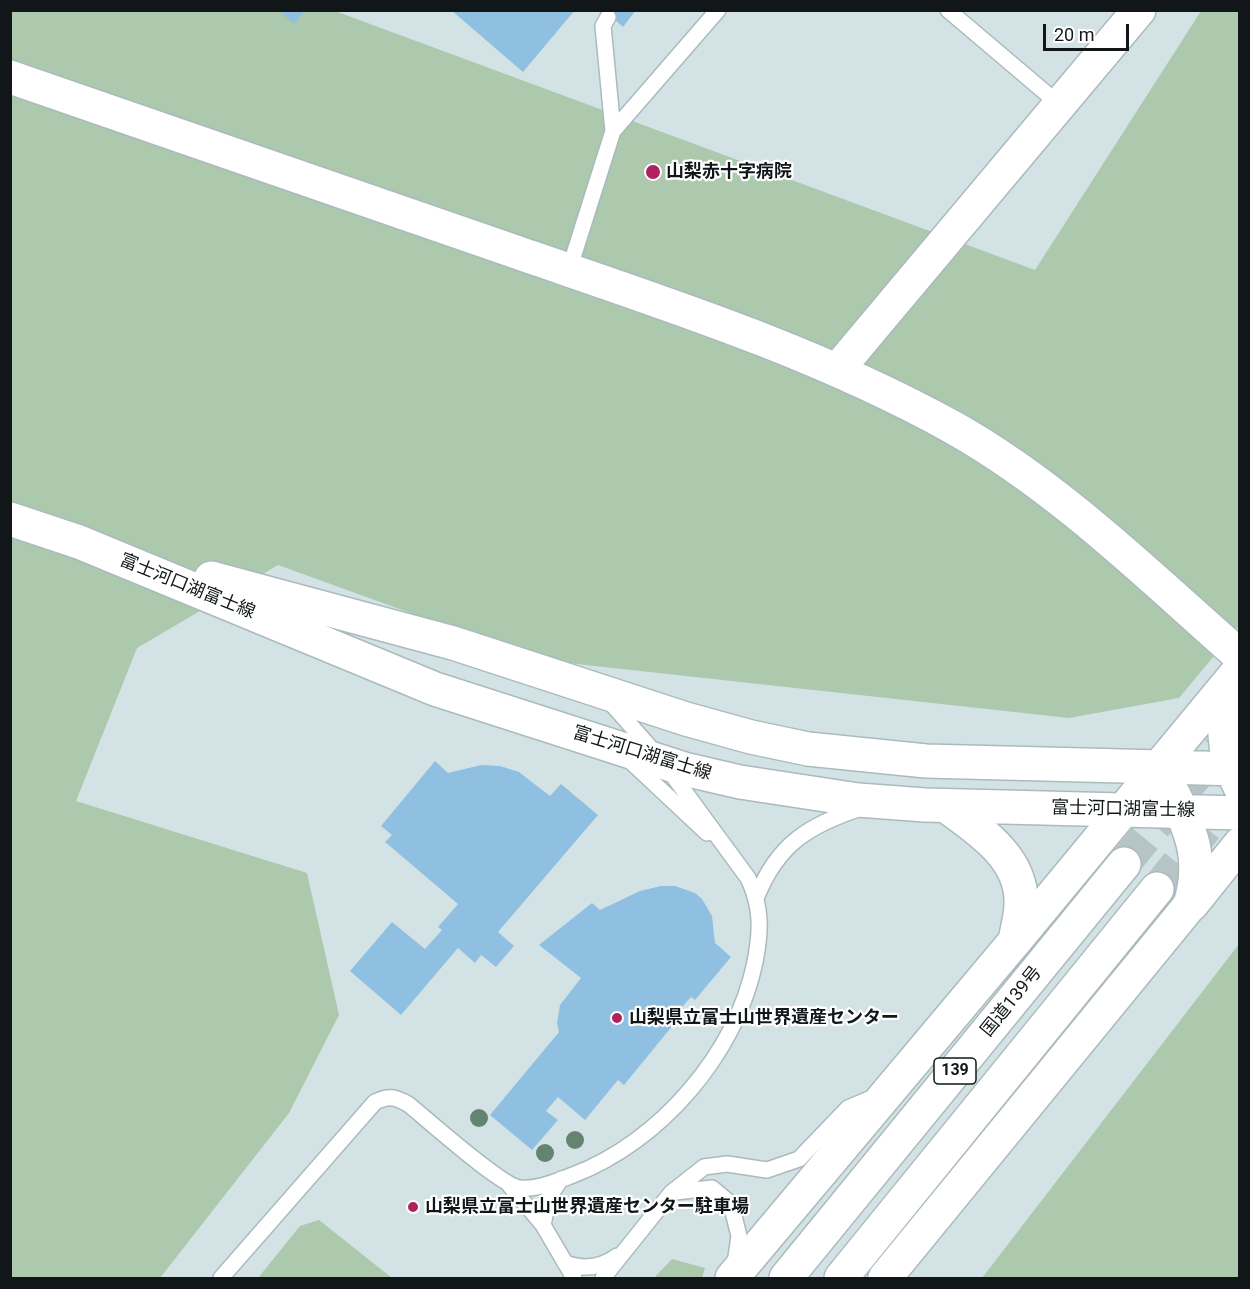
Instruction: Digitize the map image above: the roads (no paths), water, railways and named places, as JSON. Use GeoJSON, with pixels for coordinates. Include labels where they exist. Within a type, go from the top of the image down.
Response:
{"type":"FeatureCollection","features":[{"type":"Feature","properties":{"kind":"main road"},"geometry":{"type":"LineString","coordinates":[[837,369],[1139,10]]}},
{"type":"Feature","properties":{"kind":"main road"},"geometry":{"type":"LineString","coordinates":[[10,77],[690,311],[837,369],[955,429],[1014,467],[1087,522],[1239,656]]}},
{"type":"Feature","properties":{"kind":"main road","name":"富士河口湖富士線"},"geometry":{"type":"LineString","coordinates":[[10,519],[79,542],[453,643],[599,692],[751,737],[840,753],[926,761],[1160,766],[1236,775]]}},
{"type":"Feature","properties":{"kind":"main road","name":"富士河口湖富士線"},"geometry":{"type":"LineString","coordinates":[[79,542],[435,689],[663,762],[787,790],[881,802],[946,806],[1239,813]]}},
{"type":"Feature","properties":{"kind":"main road"},"geometry":{"type":"LineString","coordinates":[[732,1278],[1124,811],[1239,670]]}},
{"type":"Feature","properties":{"kind":"main road"},"geometry":{"type":"LineString","coordinates":[[1236,775],[1223,731],[1226,705],[1239,670]]}},
{"type":"Feature","properties":{"kind":"main road"},"geometry":{"type":"LineString","coordinates":[[1160,766],[1182,812],[1196,854],[1197,874],[1190,905]]}},
{"type":"Feature","properties":{"kind":"main road"},"geometry":{"type":"LineString","coordinates":[[946,806],[986,835],[1004,855],[1018,880],[1021,904],[1015,941]]}},
{"type":"Feature","properties":{"kind":"main road"},"geometry":{"type":"LineString","coordinates":[[885,1278],[1239,844]]}},
{"type":"Feature","properties":{"kind":"main road","name":"国道139号"},"geometry":{"type":"LineString","coordinates":[[786,1278],[1124,864]]}},
{"type":"Feature","properties":{"kind":"main road","name":"139"},"geometry":{"type":"LineString","coordinates":[[841,1278],[1157,889]]}},
{"type":"Feature","properties":{"kind":"lane"},"geometry":{"type":"LineString","coordinates":[[613,131],[718,10]]}},
{"type":"Feature","properties":{"kind":"lane"},"geometry":{"type":"LineString","coordinates":[[948,10],[1060,105]]}},
{"type":"Feature","properties":{"kind":"lane"},"geometry":{"type":"LineString","coordinates":[[569,270],[613,131],[603,26],[608,17]]}},
{"type":"Feature","properties":{"kind":"lane"},"geometry":{"type":"LineString","coordinates":[[510,1186],[534,1187],[601,1164],[650,1129],[692,1086],[717,1053],[738,1017],[750,983],[759,942],[760,916],[757,896],[735,860],[663,762],[628,720],[599,692]]}},
{"type":"Feature","properties":{"kind":"lane"},"geometry":{"type":"LineString","coordinates":[[614,747],[735,860]]}},
{"type":"Feature","properties":{"kind":"lane"},"geometry":{"type":"LineString","coordinates":[[757,896],[775,859],[802,835],[842,814],[881,802]]}},
{"type":"Feature","properties":{"kind":"lane"},"geometry":{"type":"LineString","coordinates":[[603,1278],[672,1193],[704,1167],[727,1164],[767,1170],[799,1159],[848,1108],[890,1090]]}},
{"type":"Feature","properties":{"kind":"lane"},"geometry":{"type":"LineString","coordinates":[[221,1278],[375,1102],[384,1097],[395,1097],[408,1104],[510,1186],[543,1225],[574,1278]]}},
{"type":"Feature","properties":{"kind":"lane"},"geometry":{"type":"LineString","coordinates":[[543,1225],[549,1197],[561,1179]]}},
{"type":"Feature","properties":{"kind":"lane"},"geometry":{"type":"LineString","coordinates":[[672,1193],[695,1188],[712,1188],[731,1204],[739,1236],[732,1278]]}},
{"type":"Feature","properties":{"kind":"lane"},"geometry":{"type":"LineString","coordinates":[[565,1263],[579,1268],[597,1266],[614,1258],[633,1242]]}},
{"type":"Feature","properties":{"kind":"tunnel"},"geometry":{"type":"LineString","coordinates":[[1124,864],[1218,749]]}},
{"type":"Feature","properties":{"kind":"tunnel"},"geometry":{"type":"LineString","coordinates":[[1157,889],[1206,828]]}},
{"type":"Feature","properties":{"kind":"place","name":"山梨赤十字病院"},"geometry":{"type":"Point","coordinates":[653,172]}},
{"type":"Feature","properties":{"kind":"place","name":"山梨県立富士山世界遺産センター"},"geometry":{"type":"Point","coordinates":[617,1018]}},
{"type":"Feature","properties":{"kind":"place","name":"山梨県立富士山世界遺産センター駐車場"},"geometry":{"type":"Point","coordinates":[413,1207]}}]}
